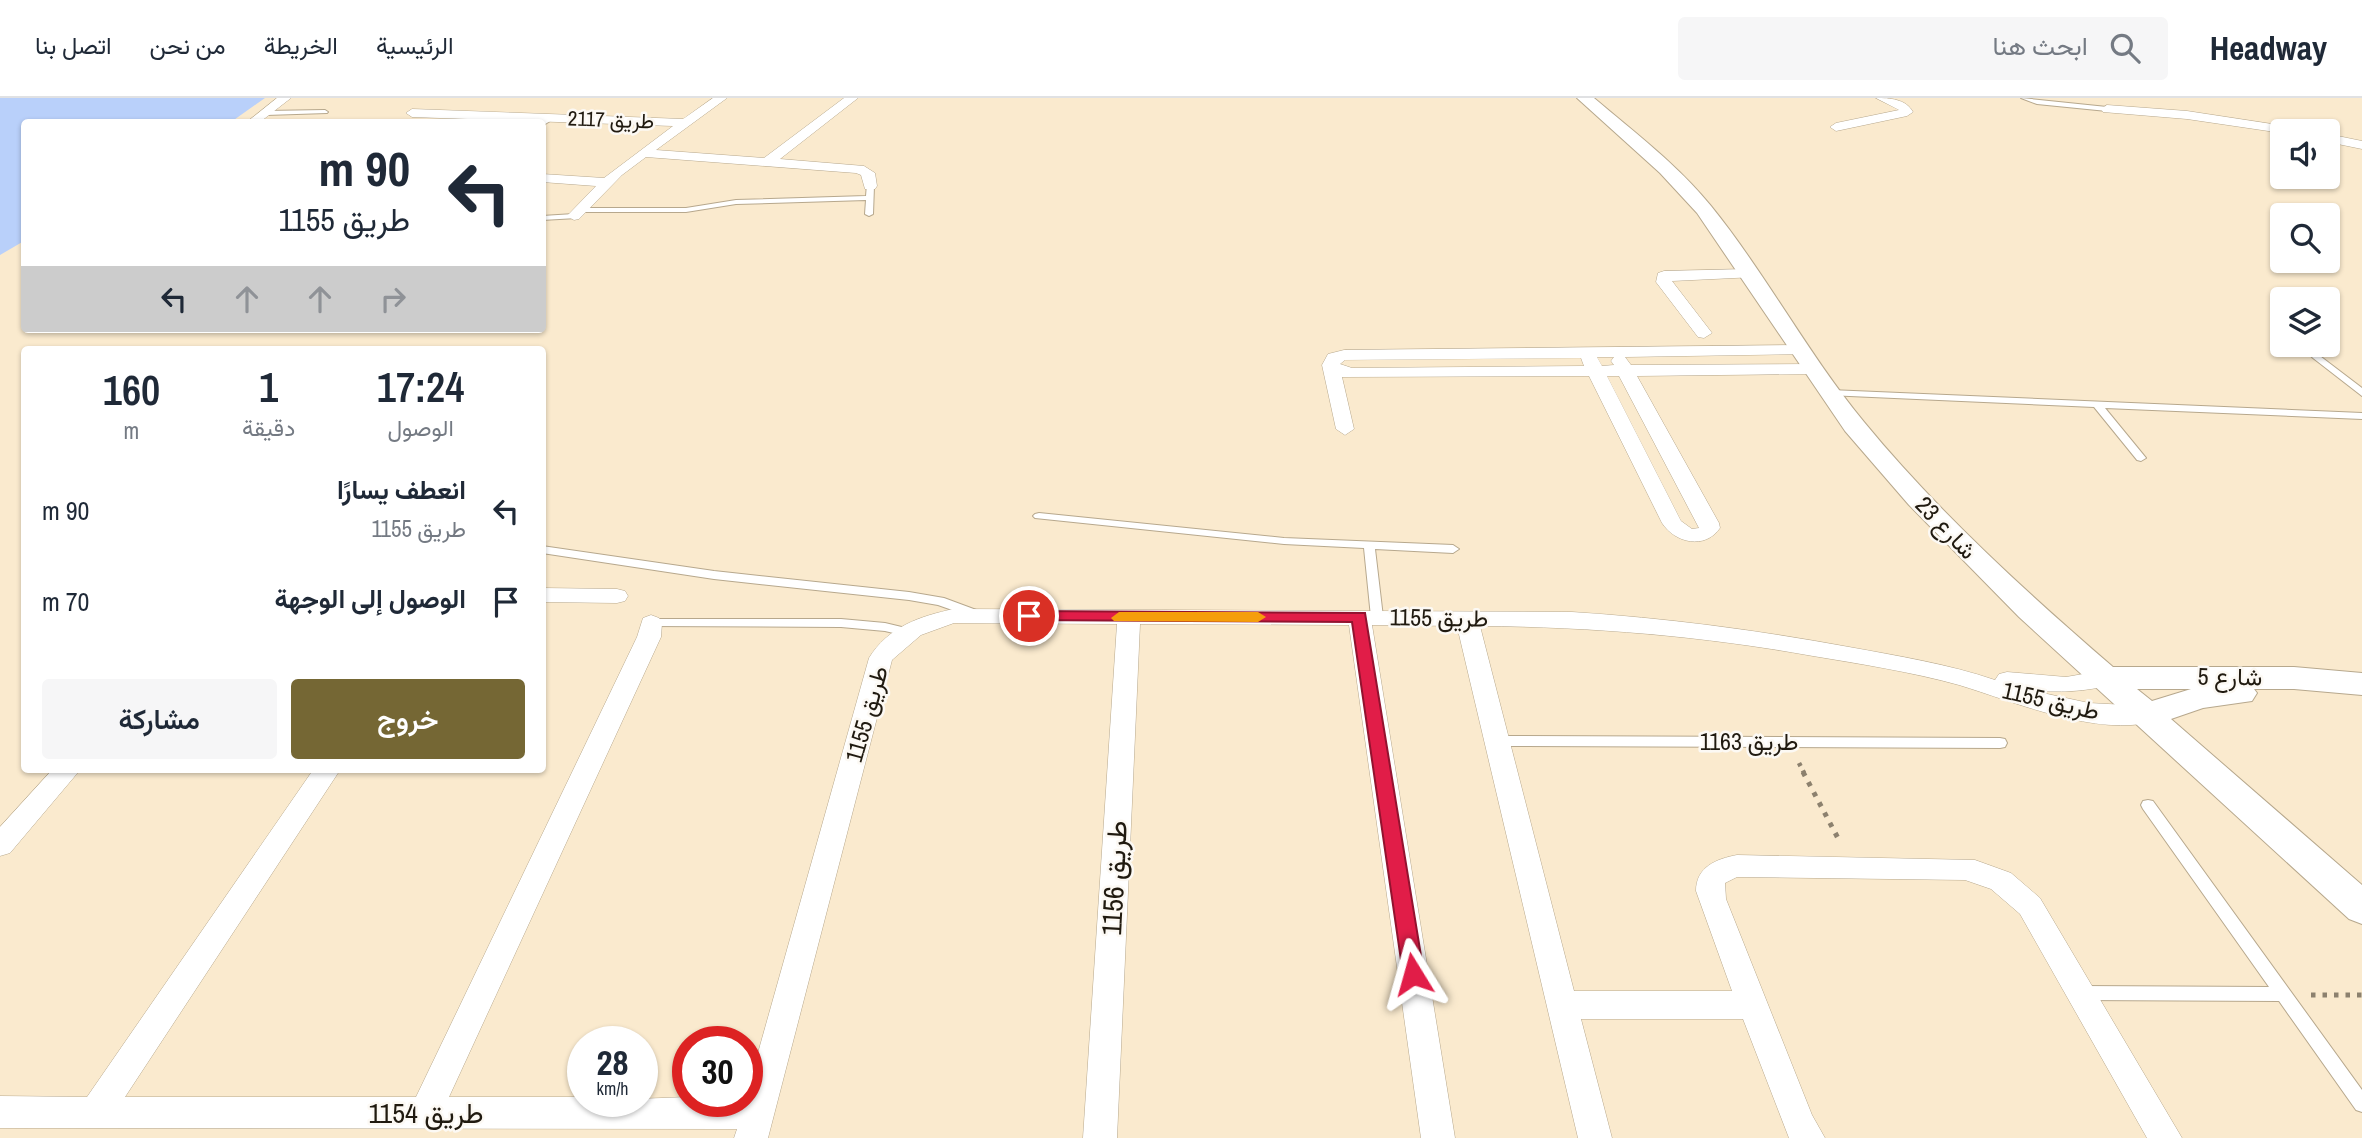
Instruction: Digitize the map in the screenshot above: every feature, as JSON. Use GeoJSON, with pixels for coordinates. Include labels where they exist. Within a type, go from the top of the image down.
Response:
{"type":"FeatureCollection","features":[{"type":"Feature","properties":{"kind":"street"},"geometry":{"type":"LineString","coordinates":[[257,119],[285,98]]}},
{"type":"Feature","properties":{"kind":"street"},"geometry":{"type":"LineString","coordinates":[[404,119],[428,98]]}},
{"type":"Feature","properties":{"kind":"street"},"geometry":{"type":"LineString","coordinates":[[577,214],[606,182],[642,153],[721,98]]}},
{"type":"Feature","properties":{"kind":"street"},"geometry":{"type":"LineString","coordinates":[[769,161],[852,98]]}},
{"type":"Feature","properties":{"kind":"street","name":"شارع 23"},"geometry":{"type":"LineString","coordinates":[[1586,98],[1686,188],[1704,209],[1854,426],[1973,556],[2362,908]]}},
{"type":"Feature","properties":{"kind":"street"},"geometry":{"type":"LineString","coordinates":[[1836,127],[1907,112],[1905,108],[1882,98]]}},
{"type":"Feature","properties":{"kind":"street"},"geometry":{"type":"LineString","coordinates":[[2107,109],[2218,119],[2270,127]]}},
{"type":"Feature","properties":{"kind":"street","name":"طريق 2117"},"geometry":{"type":"LineString","coordinates":[[412,113],[513,119]]}},
{"type":"Feature","properties":{"kind":"street","name":"طريق 2117"},"geometry":{"type":"LineString","coordinates":[[547,121],[683,123]]}},
{"type":"Feature","properties":{"kind":"street"},"geometry":{"type":"LineString","coordinates":[[2340,140],[2362,145]]}},
{"type":"Feature","properties":{"kind":"street"},"geometry":{"type":"LineString","coordinates":[[642,153],[859,170],[868,173],[870,192]]}},
{"type":"Feature","properties":{"kind":"street"},"geometry":{"type":"LineString","coordinates":[[546,178],[606,182]]}},
{"type":"Feature","properties":{"kind":"street"},"geometry":{"type":"LineString","coordinates":[[1704,333],[1664,282],[1664,276],[1749,274]]}},
{"type":"Feature","properties":{"kind":"street"},"geometry":{"type":"LineString","coordinates":[[1586,352],[1676,528],[1692,535],[1708,533],[1709,523],[1615,352]]}},
{"type":"Feature","properties":{"kind":"street"},"geometry":{"type":"LineString","coordinates":[[1345,429],[1331,365],[1334,358],[1344,355],[1615,352],[1806,360]]}},
{"type":"Feature","properties":{"kind":"street"},"geometry":{"type":"LineString","coordinates":[[1439,354],[1445,372]]}},
{"type":"Feature","properties":{"kind":"street"},"geometry":{"type":"LineString","coordinates":[[1331,365],[1345,372],[1596,371],[1806,360]]}},
{"type":"Feature","properties":{"kind":"street"},"geometry":{"type":"LineString","coordinates":[[1632,443],[1665,442]]}},
{"type":"Feature","properties":{"kind":"street"},"geometry":{"type":"LineString","coordinates":[[546,595],[617,596]]}},
{"type":"Feature","properties":{"kind":"street","name":"طريق 1155"},"geometry":{"type":"LineString","coordinates":[[754,1126],[881,658],[891,644],[906,632],[929,621],[954,615],[1572,619],[1685,628],[1958,677],[2068,707],[2127,717],[2147,715]]}},
{"type":"Feature","properties":{"kind":"street"},"geometry":{"type":"LineString","coordinates":[[1368,617],[1438,1138]]}},
{"type":"Feature","properties":{"kind":"street","name":"طريق 1156"},"geometry":{"type":"LineString","coordinates":[[1100,1138],[1129,618]]}},
{"type":"Feature","properties":{"kind":"street"},"geometry":{"type":"LineString","coordinates":[[1468,618],[1595,1138]]}},
{"type":"Feature","properties":{"kind":"street"},"geometry":{"type":"LineString","coordinates":[[425,1113],[649,637],[651,623]]}},
{"type":"Feature","properties":{"kind":"street","name":"طريق 1155"},"geometry":{"type":"LineString","coordinates":[[1958,677],[2066,685],[2106,678]]}},
{"type":"Feature","properties":{"kind":"street","name":"شارع 5"},"geometry":{"type":"LineString","coordinates":[[2106,678],[2280,678],[2357,684]]}},
{"type":"Feature","properties":{"kind":"street","name":"شارع 5"},"geometry":{"type":"LineString","coordinates":[[2147,715],[2190,700],[2228,693],[2324,689],[2357,684]]}},
{"type":"Feature","properties":{"kind":"street"},"geometry":{"type":"LineString","coordinates":[[0,845],[64,773]]}},
{"type":"Feature","properties":{"kind":"street"},"geometry":{"type":"LineString","coordinates":[[94,1113],[325,773]]}},
{"type":"Feature","properties":{"kind":"street"},"geometry":{"type":"LineString","coordinates":[[1808,1138],[1799,1125],[1712,899],[1708,886],[1712,875],[1723,868],[1965,869],[2002,880],[2019,892],[2030,906],[2165,1138]]}},
{"type":"Feature","properties":{"kind":"street"},"geometry":{"type":"LineString","coordinates":[[1563,1005],[1752,1005]]}},
{"type":"Feature","properties":{"kind":"street","name":"طريق 1154"},"geometry":{"type":"LineString","coordinates":[[0,1112],[425,1113],[754,1126]]}},
{"type":"Feature","properties":{"kind":"lane"},"geometry":{"type":"LineString","coordinates":[[2024,98],[2068,101],[2107,109]]}},
{"type":"Feature","properties":{"kind":"lane"},"geometry":{"type":"LineString","coordinates":[[2056,113],[2068,101]]}},
{"type":"Feature","properties":{"kind":"lane"},"geometry":{"type":"LineString","coordinates":[[266,113],[325,112]]}},
{"type":"Feature","properties":{"kind":"lane"},"geometry":{"type":"LineString","coordinates":[[546,218],[686,210],[736,202],[870,192],[869,214]]}},
{"type":"Feature","properties":{"kind":"lane"},"geometry":{"type":"LineString","coordinates":[[2317,357],[2362,393]]}},
{"type":"Feature","properties":{"kind":"lane"},"geometry":{"type":"LineString","coordinates":[[1830,393],[2362,416]]}},
{"type":"Feature","properties":{"kind":"lane"},"geometry":{"type":"LineString","coordinates":[[2097,405],[2141,458]]}},
{"type":"Feature","properties":{"kind":"lane"},"geometry":{"type":"LineString","coordinates":[[1039,516],[1201,534],[1453,549]]}},
{"type":"Feature","properties":{"kind":"lane"},"geometry":{"type":"LineString","coordinates":[[1368,617],[1369,545]]}},
{"type":"Feature","properties":{"kind":"lane"},"geometry":{"type":"LineString","coordinates":[[546,550],[702,574],[909,596],[940,601],[978,616]]}},
{"type":"Feature","properties":{"kind":"lane"},"geometry":{"type":"LineString","coordinates":[[651,623],[841,623],[886,627],[906,632]]}},
{"type":"Feature","properties":{"kind":"lane","name":"طريق 1163"},"geometry":{"type":"LineString","coordinates":[[1498,741],[2000,743]]}},
{"type":"Feature","properties":{"kind":"lane"},"geometry":{"type":"LineString","coordinates":[[2148,805],[2362,1104]]}},
{"type":"Feature","properties":{"kind":"lane"},"geometry":{"type":"LineString","coordinates":[[2080,993],[2282,994]]}},
{"type":"Feature","properties":{"kind":"path"},"geometry":{"type":"LineString","coordinates":[[1789,742],[1853,868]]}},
{"type":"Feature","properties":{"kind":"path"},"geometry":{"type":"LineString","coordinates":[[2282,994],[2362,995]]}},
{"type":"Feature","properties":{"kind":"water"},"geometry":{"type":"Polygon","coordinates":[[[0,98],[265,98],[235,119],[21,119],[21,243],[0,255],[0,98]]]}},
{"type":"Feature","properties":{"kind":"slow traffic"},"geometry":{"type":"LineString","coordinates":[[1119,618],[1258,617]]}},
{"type":"Feature","properties":{"kind":"route"},"geometry":{"type":"LineString","coordinates":[[1029,616],[1359,617],[1413,974]]}}]}
